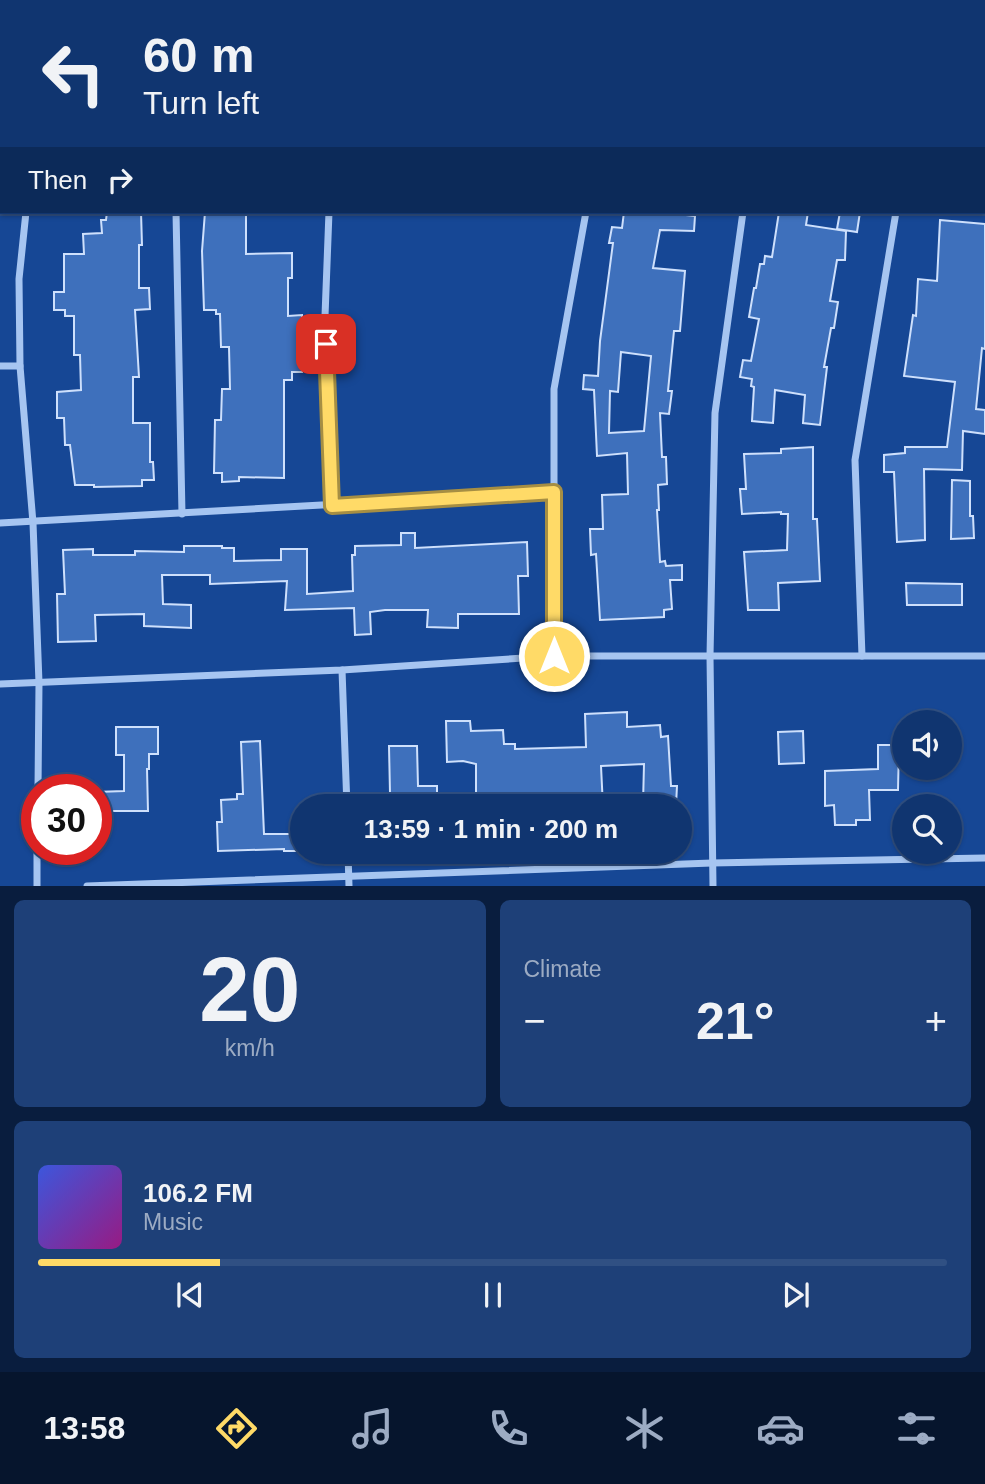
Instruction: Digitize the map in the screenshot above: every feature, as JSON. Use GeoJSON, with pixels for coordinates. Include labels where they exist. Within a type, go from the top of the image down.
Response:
{"type":"FeatureCollection","features":[{"type":"Feature","properties":{"kind":"street"},"geometry":{"type":"LineString","coordinates":[[26,214],[19,279],[20,366],[33,523],[39,683],[38,774]]}},
{"type":"Feature","properties":{"kind":"street"},"geometry":{"type":"LineString","coordinates":[[176,214],[182,514]]}},
{"type":"Feature","properties":{"kind":"street"},"geometry":{"type":"LineString","coordinates":[[329,214],[326,316],[332,506]]}},
{"type":"Feature","properties":{"kind":"street"},"geometry":{"type":"LineString","coordinates":[[554,656],[554,389],[586,214]]}},
{"type":"Feature","properties":{"kind":"street"},"geometry":{"type":"LineString","coordinates":[[713,886],[710,656],[715,413],[743,214]]}},
{"type":"Feature","properties":{"kind":"street"},"geometry":{"type":"LineString","coordinates":[[862,656],[855,460],[896,214]]}},
{"type":"Feature","properties":{"kind":"street"},"geometry":{"type":"LineString","coordinates":[[0,366],[20,366]]}},
{"type":"Feature","properties":{"kind":"street"},"geometry":{"type":"LineString","coordinates":[[0,523],[554,492]]}},
{"type":"Feature","properties":{"kind":"street"},"geometry":{"type":"LineString","coordinates":[[0,684],[342,670],[554,656],[985,656]]}},
{"type":"Feature","properties":{"kind":"street"},"geometry":{"type":"LineString","coordinates":[[342,670],[347,794]]}},
{"type":"Feature","properties":{"kind":"street"},"geometry":{"type":"LineString","coordinates":[[87,886],[712,863],[985,858]]}},
{"type":"Feature","properties":{"kind":"street"},"geometry":{"type":"LineString","coordinates":[[349,864],[349,886]]}},
{"type":"Feature","properties":{"kind":"street"},"geometry":{"type":"LineString","coordinates":[[37,865],[37,886]]}},
{"type":"Feature","properties":{"kind":"building"},"geometry":{"type":"Polygon","coordinates":[[[107,214],[141,214],[139,288],[149,288],[150,309],[135,310],[139,377],[133,377],[133,423],[150,423],[150,462],[153,462],[154,480],[142,480],[142,486],[75,485],[70,445],[65,445],[64,418],[57,418],[57,392],[81,390],[80,355],[74,355],[74,316],[65,316],[65,310],[54,310],[54,292],[64,292],[64,254],[84,254],[83,234],[102,233],[101,220],[106,220],[107,214]]]}},
{"type":"Feature","properties":{"kind":"building"},"geometry":{"type":"Polygon","coordinates":[[[205,214],[246,214],[246,254],[292,253],[292,278],[288,278],[288,316],[302,315],[302,372],[292,372],[292,380],[284,380],[284,478],[239,477],[239,481],[222,482],[222,473],[214,473],[215,420],[221,420],[222,389],[230,389],[229,347],[221,347],[220,314],[216,314],[216,310],[204,310],[202,251],[205,214]]]}},
{"type":"Feature","properties":{"kind":"building"},"geometry":{"type":"Polygon","coordinates":[[[624,214],[695,216],[694,231],[660,230],[653,268],[685,271],[680,331],[674,331],[668,391],[672,391],[669,414],[660,413],[662,457],[666,457],[667,484],[658,485],[660,562],[665,561],[666,566],[682,565],[682,580],[670,580],[672,609],[664,610],[664,617],[600,620],[596,554],[591,555],[590,529],[603,529],[602,495],[628,494],[627,453],[597,456],[594,390],[583,389],[584,375],[598,376],[613,243],[609,243],[612,227],[622,228],[624,214]],[[621,352],[618,392],[610,391],[609,433],[644,431],[651,356],[621,352]]]}},
{"type":"Feature","properties":{"kind":"building"},"geometry":{"type":"Polygon","coordinates":[[[779,214],[808,214],[806,225],[846,231],[845,260],[837,260],[830,301],[838,302],[824,367],[827,367],[820,425],[803,423],[805,395],[775,390],[773,423],[752,421],[752,379],[740,377],[743,360],[751,361],[759,319],[749,317],[760,264],[764,264],[765,256],[772,257],[779,214]]]}},
{"type":"Feature","properties":{"kind":"building"},"geometry":{"type":"Polygon","coordinates":[[[840,214],[860,214],[857,232],[837,229],[840,214]]]}},
{"type":"Feature","properties":{"kind":"building"},"geometry":{"type":"Polygon","coordinates":[[[940,220],[985,224],[985,349],[982,348],[976,409],[985,410],[985,434],[963,431],[962,470],[924,469],[925,540],[897,542],[894,472],[884,472],[884,455],[905,453],[905,447],[947,447],[955,382],[904,376],[913,315],[916,316],[918,279],[937,281],[940,220]]]}},
{"type":"Feature","properties":{"kind":"building"},"geometry":{"type":"Polygon","coordinates":[[[813,447],[813,519],[817,519],[820,581],[778,583],[779,610],[748,610],[744,552],[787,550],[788,514],[742,514],[740,489],[746,489],[744,454],[781,453],[781,449],[813,447]]]}},
{"type":"Feature","properties":{"kind":"building"},"geometry":{"type":"Polygon","coordinates":[[[952,480],[970,481],[970,516],[973,516],[974,538],[951,539],[952,480]]]}},
{"type":"Feature","properties":{"kind":"building"},"geometry":{"type":"Polygon","coordinates":[[[401,533],[415,533],[415,548],[527,542],[528,576],[518,576],[519,614],[458,614],[458,628],[427,627],[428,610],[385,610],[370,612],[371,634],[355,635],[354,608],[285,610],[287,581],[210,584],[210,575],[162,575],[163,604],[191,605],[191,628],[144,626],[144,614],[95,615],[96,641],[58,642],[57,594],[65,594],[63,550],[93,549],[93,555],[135,555],[135,551],[184,552],[184,546],[222,546],[234,548],[234,561],[281,560],[281,549],[307,549],[307,594],[353,591],[352,555],[355,555],[355,546],[401,545],[401,533]]]}},
{"type":"Feature","properties":{"kind":"building"},"geometry":{"type":"Polygon","coordinates":[[[906,583],[962,584],[962,605],[907,605],[906,583]]]}},
{"type":"Feature","properties":{"kind":"building"},"geometry":{"type":"Polygon","coordinates":[[[627,712],[627,727],[660,725],[661,737],[668,736],[671,786],[677,786],[677,794],[643,794],[644,764],[601,766],[602,794],[476,794],[476,764],[447,762],[446,721],[470,721],[471,731],[503,730],[504,744],[515,744],[515,749],[586,747],[585,714],[627,712]]]}},
{"type":"Feature","properties":{"kind":"building"},"geometry":{"type":"Polygon","coordinates":[[[116,727],[158,727],[158,754],[149,754],[147,769],[148,811],[112,811],[112,791],[124,791],[124,755],[116,755],[116,727]]]}},
{"type":"Feature","properties":{"kind":"building"},"geometry":{"type":"Polygon","coordinates":[[[803,731],[804,763],[779,764],[778,732],[803,731]]]}},
{"type":"Feature","properties":{"kind":"building"},"geometry":{"type":"Polygon","coordinates":[[[260,741],[264,834],[290,834],[290,851],[218,851],[217,822],[222,822],[221,800],[237,799],[237,794],[243,794],[241,742],[260,741]]]}},
{"type":"Feature","properties":{"kind":"building"},"geometry":{"type":"Polygon","coordinates":[[[878,745],[892,745],[892,780],[898,780],[898,790],[869,790],[870,820],[856,820],[856,825],[835,825],[834,805],[825,806],[825,771],[878,769],[878,745]]]}},
{"type":"Feature","properties":{"kind":"building"},"geometry":{"type":"Polygon","coordinates":[[[389,746],[417,746],[418,786],[437,786],[437,794],[381,794],[390,793],[389,746]]]}},
{"type":"Feature","properties":{"kind":"route"},"geometry":{"type":"LineString","coordinates":[[326,344],[332,506],[554,492],[554,656]]}}]}
